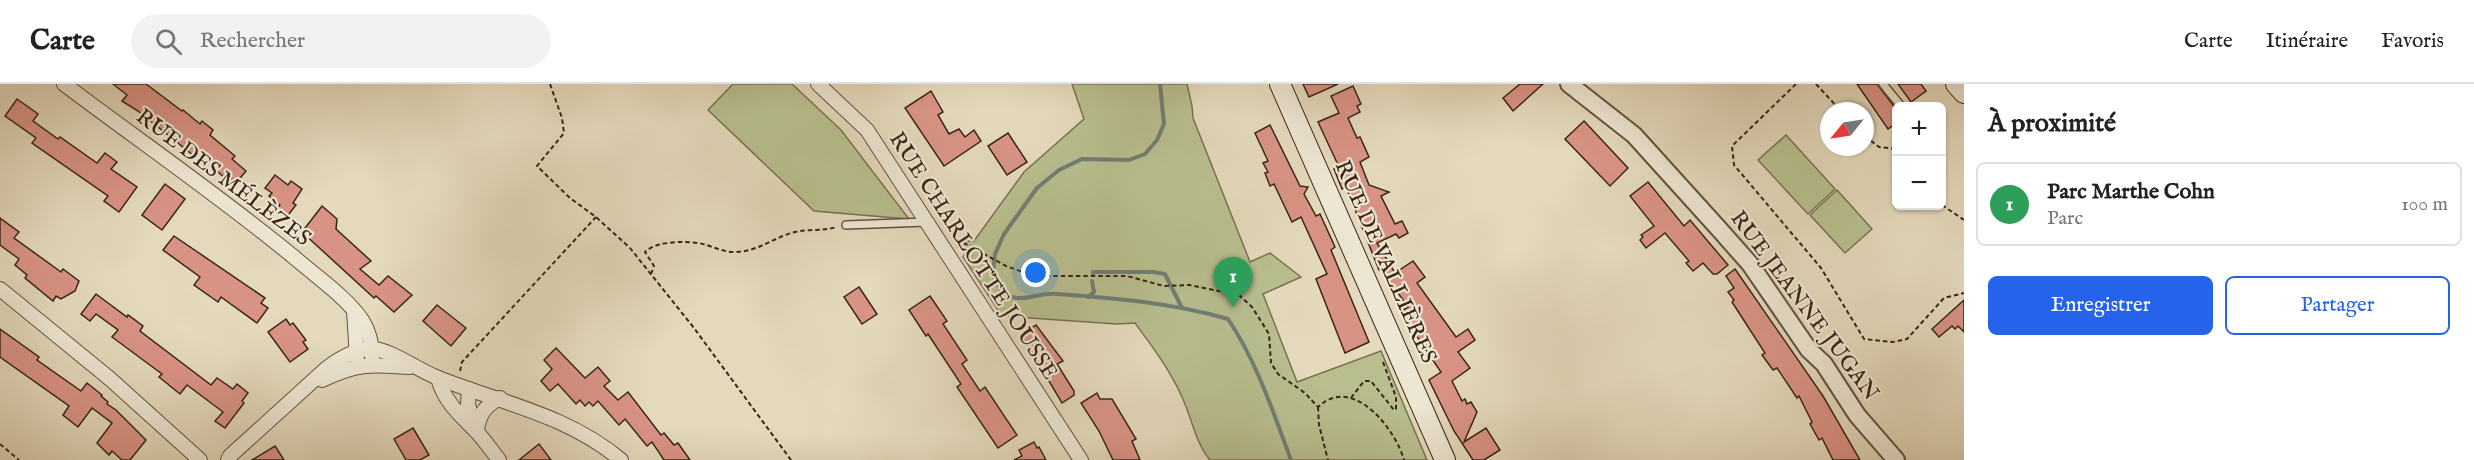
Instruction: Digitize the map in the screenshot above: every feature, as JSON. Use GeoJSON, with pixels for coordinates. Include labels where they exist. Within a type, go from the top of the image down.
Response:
{"type":"FeatureCollection","features":[{"type":"Feature","properties":{"kind":"main road","name":"RUE DE VALLIÈRES"},"geometry":{"type":"LineString","coordinates":[[1280,84],[1445,460]]}},
{"type":"Feature","properties":{"kind":"main road"},"geometry":{"type":"LineString","coordinates":[[1956,84],[1964,93]]}},
{"type":"Feature","properties":{"kind":"street","name":"RUE DES MÉLÈZES"},"geometry":{"type":"LineString","coordinates":[[64,84],[274,241],[353,309],[364,322],[374,349],[372,364]]}},
{"type":"Feature","properties":{"kind":"street","name":"RUE CHARLOTTE JOUSSE"},"geometry":{"type":"LineString","coordinates":[[818,84],[867,130],[1081,460]]}},
{"type":"Feature","properties":{"kind":"street","name":"RUE JEANNE JUGAN"},"geometry":{"type":"LineString","coordinates":[[1569,84],[1634,135],[1727,237],[1750,264],[1809,350],[1824,364],[1857,416],[1896,460]]}},
{"type":"Feature","properties":{"kind":"street"},"geometry":{"type":"LineString","coordinates":[[0,289],[109,378],[200,460]]}},
{"type":"Feature","properties":{"kind":"street"},"geometry":{"type":"LineString","coordinates":[[353,309],[356,322],[357,358]]}},
{"type":"Feature","properties":{"kind":"street"},"geometry":{"type":"LineString","coordinates":[[357,358],[374,349],[391,354],[412,367],[438,378],[557,420],[579,431],[621,460]]}},
{"type":"Feature","properties":{"kind":"street"},"geometry":{"type":"LineString","coordinates":[[228,460],[343,357],[357,358],[372,364],[412,367]]}},
{"type":"Feature","properties":{"kind":"street"},"geometry":{"type":"LineString","coordinates":[[438,378],[441,390],[455,412],[476,431],[499,460]]}},
{"type":"Feature","properties":{"kind":"street"},"geometry":{"type":"LineString","coordinates":[[463,387],[476,431]]}},
{"type":"Feature","properties":{"kind":"street"},"geometry":{"type":"LineString","coordinates":[[476,431],[484,408],[500,398]]}},
{"type":"Feature","properties":{"kind":"lane"},"geometry":{"type":"LineString","coordinates":[[1883,84],[1898,102]]}},
{"type":"Feature","properties":{"kind":"lane"},"geometry":{"type":"LineString","coordinates":[[846,225],[926,222]]}},
{"type":"Feature","properties":{"kind":"path"},"geometry":{"type":"LineString","coordinates":[[550,84],[562,118],[564,133],[537,166],[570,198],[596,217],[630,248],[694,328],[791,460]]}},
{"type":"Feature","properties":{"kind":"path"},"geometry":{"type":"LineString","coordinates":[[1796,84],[1732,146],[1732,159],[1734,165],[1821,268],[1864,339],[1893,342],[1907,339],[1944,298],[1964,293]]}},
{"type":"Feature","properties":{"kind":"path"},"geometry":{"type":"LineString","coordinates":[[1816,84],[1833,102]]}},
{"type":"Feature","properties":{"kind":"path"},"geometry":{"type":"LineString","coordinates":[[1874,144],[1878,147],[1892,149]]}},
{"type":"Feature","properties":{"kind":"path"},"geometry":{"type":"LineString","coordinates":[[1946,208],[1964,220]]}},
{"type":"Feature","properties":{"kind":"path"},"geometry":{"type":"LineString","coordinates":[[463,387],[462,362],[596,217]]}},
{"type":"Feature","properties":{"kind":"path"},"geometry":{"type":"LineString","coordinates":[[651,274],[654,266],[645,252],[654,247],[670,243],[700,243],[724,251],[736,252],[757,248],[796,232],[824,230],[846,225]]}},
{"type":"Feature","properties":{"kind":"path"},"geometry":{"type":"LineString","coordinates":[[970,248],[1006,266],[1034,276],[1127,276],[1164,286],[1189,285],[1219,290],[1244,298],[1261,319],[1269,334],[1271,363],[1278,374],[1305,393],[1318,407],[1319,425],[1328,460]]}},
{"type":"Feature","properties":{"kind":"path"},"geometry":{"type":"LineString","coordinates":[[1351,398],[1364,381],[1371,381],[1394,410],[1396,409],[1396,397],[1382,356],[1396,346]]}},
{"type":"Feature","properties":{"kind":"path"},"geometry":{"type":"LineString","coordinates":[[1318,407],[1330,399],[1351,398],[1361,402],[1379,416],[1392,432],[1404,460]]}},
{"type":"Feature","properties":{"kind":"path"},"geometry":{"type":"LineString","coordinates":[[0,444],[19,460]]}},
{"type":"Feature","properties":{"kind":"green space"},"geometry":{"type":"Polygon","coordinates":[[[733,84],[792,84],[841,130],[909,219],[814,211],[708,110],[733,84]]]}},
{"type":"Feature","properties":{"kind":"green space"},"geometry":{"type":"Polygon","coordinates":[[[1072,84],[1187,84],[1193,118],[1250,262],[1270,253],[1301,277],[1263,294],[1297,382],[1381,351],[1427,460],[1210,460],[1201,446],[1172,377],[1135,323],[1116,324],[1002,316],[963,257],[965,253],[957,241],[974,241],[1024,172],[1084,119],[1072,84]]]}},
{"type":"Feature","properties":{"kind":"green space"},"geometry":{"type":"Polygon","coordinates":[[[1786,135],[1835,189],[1808,214],[1758,160],[1786,135]]]}},
{"type":"Feature","properties":{"kind":"green space"},"geometry":{"type":"Polygon","coordinates":[[[1837,190],[1872,229],[1845,253],[1810,215],[1837,190]]]}},
{"type":"Feature","properties":{"kind":"building"},"geometry":{"type":"Polygon","coordinates":[[[113,84],[146,84],[200,124],[202,121],[213,130],[210,135],[235,156],[232,159],[246,171],[236,183],[227,175],[225,178],[213,168],[216,164],[199,149],[194,156],[122,101],[127,95],[113,84]]]}},
{"type":"Feature","properties":{"kind":"building"},"geometry":{"type":"Polygon","coordinates":[[[1303,84],[1338,84],[1309,97],[1303,84]]]}},
{"type":"Feature","properties":{"kind":"building"},"geometry":{"type":"Polygon","coordinates":[[[1520,84],[1543,84],[1513,111],[1503,98],[1520,84]]]}},
{"type":"Feature","properties":{"kind":"building"},"geometry":{"type":"Polygon","coordinates":[[[1857,84],[1877,84],[1892,104],[1892,126],[1888,129],[1874,109],[1874,102],[1869,102],[1857,84]]]}},
{"type":"Feature","properties":{"kind":"building"},"geometry":{"type":"Polygon","coordinates":[[[1898,84],[1921,84],[1926,91],[1911,102],[1898,84]]]}},
{"type":"Feature","properties":{"kind":"building"},"geometry":{"type":"Polygon","coordinates":[[[1353,86],[1361,104],[1357,106],[1360,112],[1348,118],[1369,157],[1360,162],[1369,185],[1389,192],[1381,196],[1395,224],[1402,221],[1408,233],[1399,238],[1396,234],[1377,243],[1395,273],[1413,261],[1425,277],[1417,283],[1456,337],[1468,329],[1475,340],[1458,352],[1470,368],[1452,381],[1462,401],[1465,399],[1467,404],[1471,402],[1477,412],[1464,442],[1486,428],[1500,450],[1484,460],[1473,460],[1454,431],[1429,380],[1441,372],[1407,322],[1410,320],[1403,310],[1408,307],[1381,269],[1379,270],[1346,187],[1342,189],[1334,169],[1339,167],[1318,122],[1339,113],[1331,96],[1353,86]]]}},
{"type":"Feature","properties":{"kind":"building"},"geometry":{"type":"Polygon","coordinates":[[[931,91],[943,112],[938,115],[949,134],[959,129],[965,137],[974,130],[981,141],[944,166],[905,108],[931,91]]]}},
{"type":"Feature","properties":{"kind":"building"},"geometry":{"type":"Polygon","coordinates":[[[17,99],[38,114],[33,121],[58,139],[60,137],[97,163],[105,153],[117,162],[111,169],[137,187],[119,212],[104,201],[108,196],[32,143],[36,138],[5,116],[17,99]]]}},
{"type":"Feature","properties":{"kind":"building"},"geometry":{"type":"Polygon","coordinates":[[[1584,121],[1628,168],[1610,186],[1565,139],[1584,121]]]}},
{"type":"Feature","properties":{"kind":"building"},"geometry":{"type":"Polygon","coordinates":[[[1270,125],[1300,186],[1308,187],[1304,194],[1316,216],[1320,214],[1335,247],[1331,250],[1369,342],[1345,353],[1316,279],[1327,274],[1301,217],[1292,222],[1274,184],[1270,186],[1265,173],[1268,172],[1263,163],[1268,161],[1255,133],[1270,125]]]}},
{"type":"Feature","properties":{"kind":"building"},"geometry":{"type":"Polygon","coordinates":[[[1008,133],[1027,162],[1007,175],[988,146],[1008,133]]]}},
{"type":"Feature","properties":{"kind":"building"},"geometry":{"type":"Polygon","coordinates":[[[275,175],[288,185],[291,181],[302,189],[293,203],[296,205],[286,218],[276,210],[280,205],[269,196],[272,193],[265,188],[275,175]]]}},
{"type":"Feature","properties":{"kind":"building"},"geometry":{"type":"Polygon","coordinates":[[[1648,182],[1684,226],[1690,220],[1728,265],[1717,274],[1713,274],[1703,263],[1693,271],[1686,263],[1689,261],[1665,233],[1646,248],[1640,240],[1643,237],[1641,235],[1654,226],[1630,196],[1648,182]]]}},
{"type":"Feature","properties":{"kind":"building"},"geometry":{"type":"Polygon","coordinates":[[[165,184],[185,199],[162,230],[142,215],[165,184]]]}},
{"type":"Feature","properties":{"kind":"building"},"geometry":{"type":"Polygon","coordinates":[[[322,206],[337,219],[336,229],[371,261],[360,269],[379,285],[388,276],[412,295],[394,312],[376,296],[374,298],[302,232],[322,206]]]}},
{"type":"Feature","properties":{"kind":"building"},"geometry":{"type":"Polygon","coordinates":[[[0,218],[19,232],[14,238],[61,272],[63,269],[79,281],[75,291],[61,299],[56,296],[53,301],[25,278],[27,275],[15,265],[19,259],[0,245],[0,218]]]}},
{"type":"Feature","properties":{"kind":"building"},"geometry":{"type":"Polygon","coordinates":[[[174,236],[265,298],[261,303],[268,308],[257,323],[221,297],[218,302],[194,285],[200,277],[163,250],[174,236]]]}},
{"type":"Feature","properties":{"kind":"building"},"geometry":{"type":"Polygon","coordinates":[[[1735,269],[1823,396],[1860,460],[1833,460],[1822,438],[1819,440],[1810,424],[1812,422],[1799,396],[1797,398],[1777,368],[1773,370],[1762,355],[1765,353],[1728,292],[1734,288],[1726,276],[1735,269]]]}},
{"type":"Feature","properties":{"kind":"building"},"geometry":{"type":"Polygon","coordinates":[[[859,287],[877,314],[862,324],[844,297],[859,287]]]}},
{"type":"Feature","properties":{"kind":"building"},"geometry":{"type":"Polygon","coordinates":[[[96,294],[143,326],[140,331],[211,385],[217,378],[233,389],[237,384],[248,393],[242,401],[244,403],[225,428],[215,421],[223,412],[187,385],[180,394],[159,377],[162,374],[112,337],[118,330],[96,314],[90,321],[81,314],[96,294]]]}},
{"type":"Feature","properties":{"kind":"building"},"geometry":{"type":"Polygon","coordinates":[[[930,296],[947,321],[943,324],[967,360],[962,364],[980,391],[985,387],[1017,435],[998,448],[957,387],[961,384],[909,310],[930,296]]]}},
{"type":"Feature","properties":{"kind":"building"},"geometry":{"type":"Polygon","coordinates":[[[1964,300],[1964,332],[1958,326],[1955,329],[1952,326],[1939,337],[1932,329],[1964,300]]]}},
{"type":"Feature","properties":{"kind":"building"},"geometry":{"type":"Polygon","coordinates":[[[437,305],[466,328],[451,346],[423,321],[437,305]]]}},
{"type":"Feature","properties":{"kind":"building"},"geometry":{"type":"Polygon","coordinates":[[[286,319],[290,325],[293,323],[306,340],[303,342],[308,349],[290,362],[268,332],[286,319]]]}},
{"type":"Feature","properties":{"kind":"building"},"geometry":{"type":"Polygon","coordinates":[[[1036,325],[1063,361],[1057,364],[1074,391],[1074,395],[1062,403],[1021,334],[1036,325]]]}},
{"type":"Feature","properties":{"kind":"building"},"geometry":{"type":"Polygon","coordinates":[[[0,329],[39,357],[37,360],[81,391],[87,383],[102,395],[108,402],[107,404],[146,440],[130,460],[122,460],[112,451],[109,455],[97,443],[112,423],[92,408],[78,427],[63,415],[69,406],[0,357],[0,329]]]}},
{"type":"Feature","properties":{"kind":"building"},"geometry":{"type":"Polygon","coordinates":[[[556,348],[585,378],[598,367],[610,381],[604,386],[618,400],[628,392],[661,435],[664,433],[674,445],[678,443],[690,460],[664,460],[652,442],[647,446],[625,419],[619,425],[598,401],[593,406],[589,402],[585,406],[580,400],[576,404],[558,384],[550,391],[541,381],[552,369],[544,360],[556,348]]]}},
{"type":"Feature","properties":{"kind":"building"},"geometry":{"type":"Polygon","coordinates":[[[1097,393],[1100,399],[1112,399],[1136,439],[1132,441],[1140,460],[1113,460],[1099,431],[1081,403],[1097,393]]]}},
{"type":"Feature","properties":{"kind":"building"},"geometry":{"type":"Polygon","coordinates":[[[413,428],[429,455],[420,460],[406,460],[394,439],[413,428]]]}},
{"type":"Feature","properties":{"kind":"building"},"geometry":{"type":"Polygon","coordinates":[[[1034,442],[1046,460],[1014,460],[1022,456],[1019,450],[1034,442]]]}},
{"type":"Feature","properties":{"kind":"building"},"geometry":{"type":"Polygon","coordinates":[[[539,444],[551,460],[519,460],[539,444]]]}},
{"type":"Feature","properties":{"kind":"building"},"geometry":{"type":"Polygon","coordinates":[[[275,446],[284,460],[252,460],[275,446]]]}},
{"type":"Feature","properties":{"kind":"waterway"},"geometry":{"type":"LineString","coordinates":[[1160,84],[1164,124],[1157,140],[1145,154],[1129,160],[1082,159],[1059,170],[1037,188],[1004,234],[995,254],[993,273],[1003,295],[1012,297],[1026,298],[1050,294],[1122,299],[1187,309],[1228,319],[1248,352],[1291,460]]}},
{"type":"Feature","properties":{"kind":"waterway"},"geometry":{"type":"LineString","coordinates":[[1093,275],[1093,272],[1165,274],[1182,308]]}},
{"type":"Feature","properties":{"kind":"waterway"},"geometry":{"type":"LineString","coordinates":[[1088,297],[1094,292],[1092,281]]}},
{"type":"Feature","properties":{"kind":"place","name":"Parc Marthe Cohn"},"geometry":{"type":"Point","coordinates":[1233,307]}}]}
